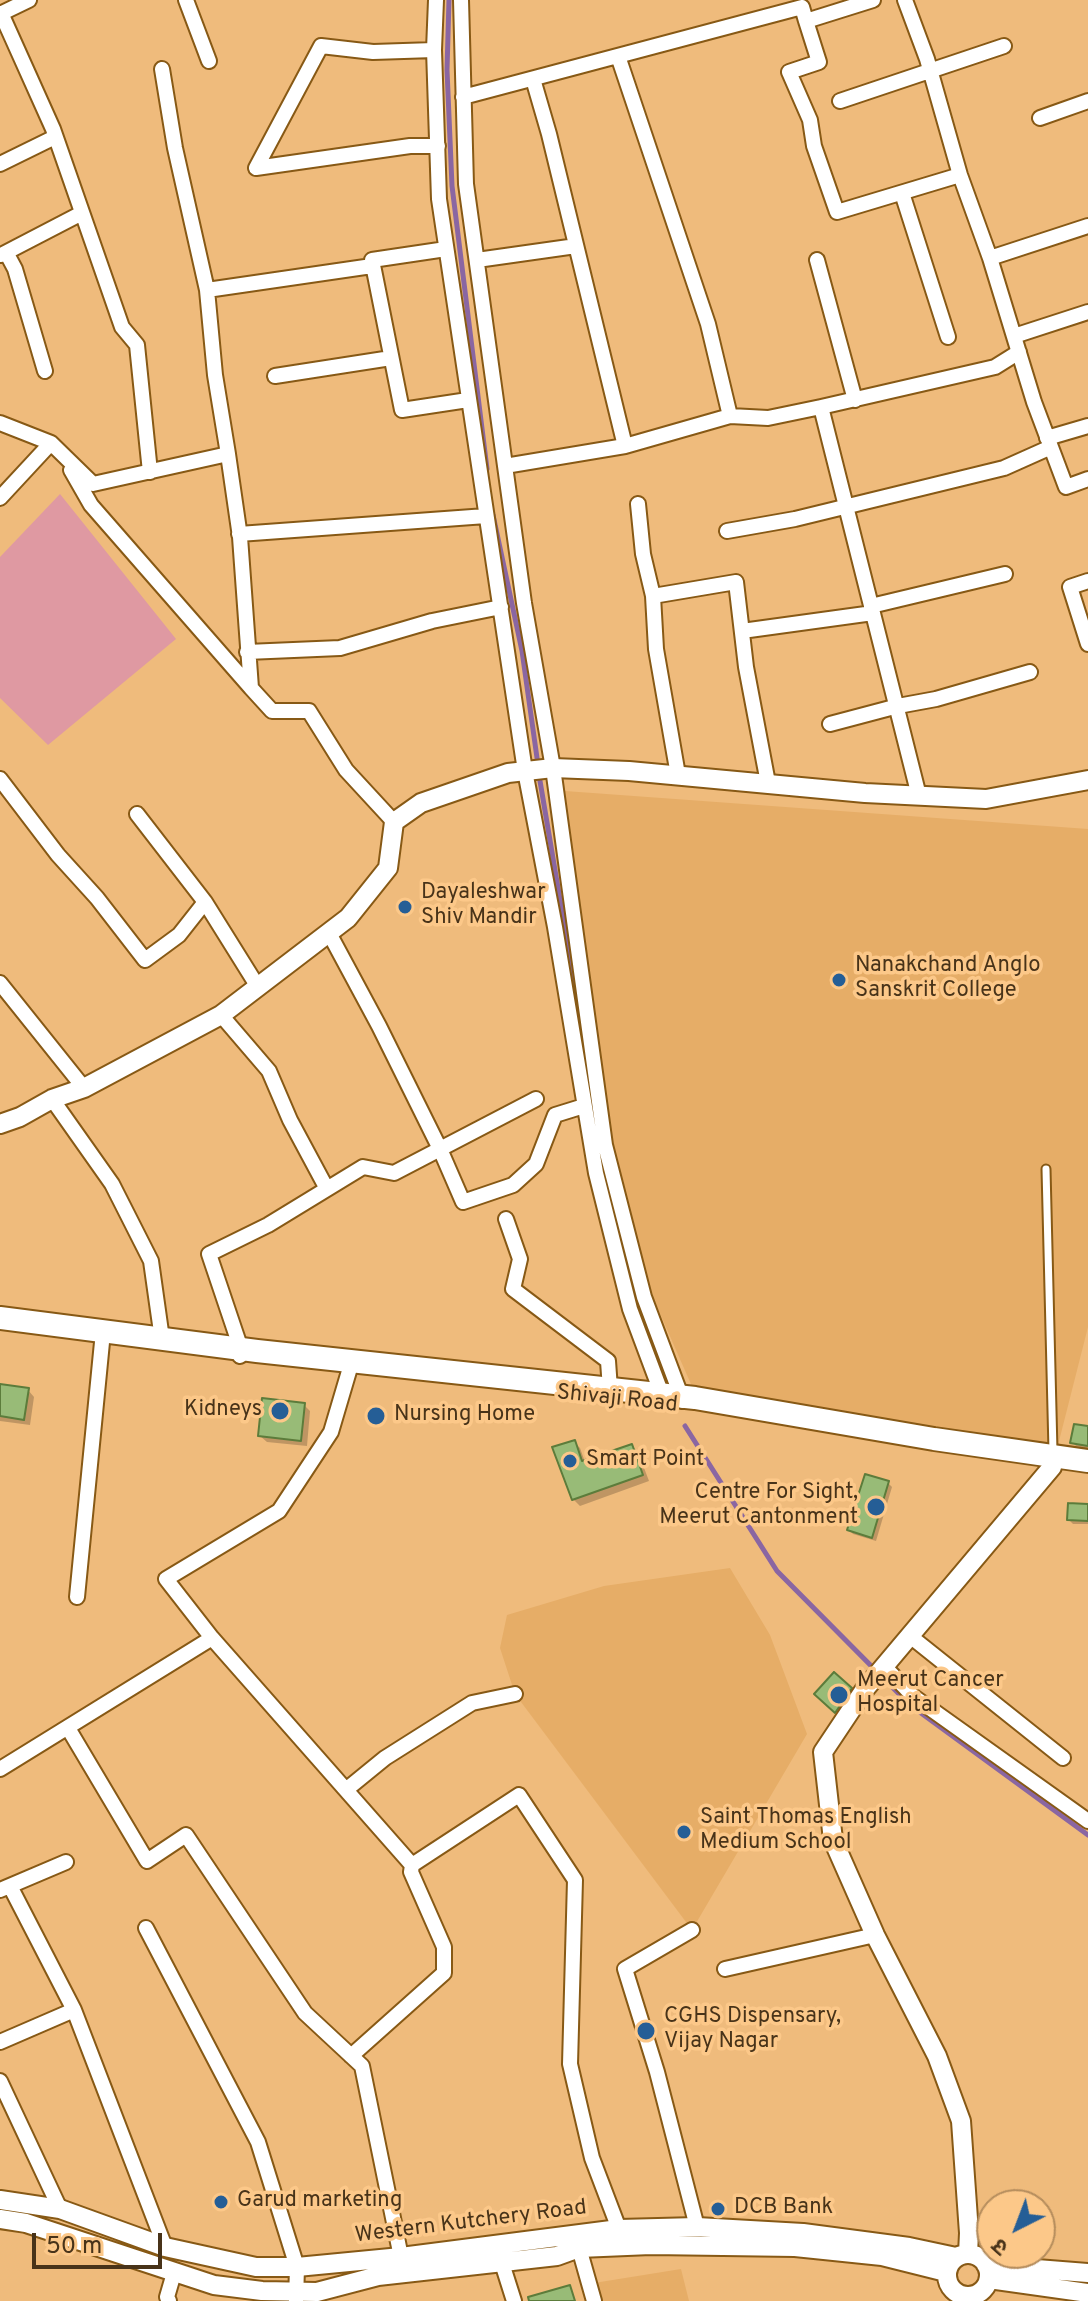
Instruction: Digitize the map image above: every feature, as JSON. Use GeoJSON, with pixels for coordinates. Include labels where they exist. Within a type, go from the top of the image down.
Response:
{"type":"FeatureCollection","features":[{"type":"Feature","properties":{"kind":"main road"},"geometry":{"type":"LineString","coordinates":[[0,1318],[102,1337],[162,1339],[240,1354]]}},
{"type":"Feature","properties":{"kind":"main road","name":"Shivaji Road"},"geometry":{"type":"LineString","coordinates":[[0,1331],[102,1337],[673,1401],[1053,1461],[1088,1473]]}},
{"type":"Feature","properties":{"kind":"main road"},"geometry":{"type":"LineString","coordinates":[[351,1367],[610,1389],[673,1401]]}},
{"type":"Feature","properties":{"kind":"main road"},"geometry":{"type":"LineString","coordinates":[[1053,1461],[1088,1461]]}},
{"type":"Feature","properties":{"kind":"street"},"geometry":{"type":"LineString","coordinates":[[29,0],[1,13],[55,137],[122,327],[137,345],[150,472]]}},
{"type":"Feature","properties":{"kind":"street"},"geometry":{"type":"LineString","coordinates":[[186,0],[209,61]]}},
{"type":"Feature","properties":{"kind":"street"},"geometry":{"type":"LineString","coordinates":[[436,0],[434,50],[439,199],[525,771],[555,927],[584,1106],[613,1249],[630,1309],[673,1401]]}},
{"type":"Feature","properties":{"kind":"street"},"geometry":{"type":"LineString","coordinates":[[461,0],[466,184],[524,603],[605,1145],[673,1401]]}},
{"type":"Feature","properties":{"kind":"street"},"geometry":{"type":"LineString","coordinates":[[806,21],[873,0]]}},
{"type":"Feature","properties":{"kind":"street"},"geometry":{"type":"LineString","coordinates":[[905,0],[960,175],[1066,487],[1088,479]]}},
{"type":"Feature","properties":{"kind":"street"},"geometry":{"type":"LineString","coordinates":[[463,97],[802,7],[819,62],[789,72],[810,120],[814,146],[837,212],[960,175]]}},
{"type":"Feature","properties":{"kind":"street"},"geometry":{"type":"LineString","coordinates":[[434,50],[373,52],[321,46],[256,168],[410,146],[438,146]]}},
{"type":"Feature","properties":{"kind":"street"},"geometry":{"type":"LineString","coordinates":[[840,101],[1004,46]]}},
{"type":"Feature","properties":{"kind":"street"},"geometry":{"type":"LineString","coordinates":[[618,56],[708,324],[730,416]]}},
{"type":"Feature","properties":{"kind":"street"},"geometry":{"type":"LineString","coordinates":[[162,69],[189,217],[207,290],[215,375],[239,534],[251,688]]}},
{"type":"Feature","properties":{"kind":"street"},"geometry":{"type":"LineString","coordinates":[[533,79],[625,446]]}},
{"type":"Feature","properties":{"kind":"street"},"geometry":{"type":"LineString","coordinates":[[1040,118],[1088,101]]}},
{"type":"Feature","properties":{"kind":"street"},"geometry":{"type":"LineString","coordinates":[[0,164],[55,137]]}},
{"type":"Feature","properties":{"kind":"street"},"geometry":{"type":"LineString","coordinates":[[902,193],[948,337]]}},
{"type":"Feature","properties":{"kind":"street"},"geometry":{"type":"LineString","coordinates":[[45,371],[15,269],[3,254],[82,213]]}},
{"type":"Feature","properties":{"kind":"street"},"geometry":{"type":"LineString","coordinates":[[990,258],[1088,226]]}},
{"type":"Feature","properties":{"kind":"street"},"geometry":{"type":"LineString","coordinates":[[477,260],[576,246]]}},
{"type":"Feature","properties":{"kind":"street"},"geometry":{"type":"LineString","coordinates":[[372,260],[446,249]]}},
{"type":"Feature","properties":{"kind":"street"},"geometry":{"type":"LineString","coordinates":[[207,290],[372,266],[372,260]]}},
{"type":"Feature","properties":{"kind":"street"},"geometry":{"type":"LineString","coordinates":[[372,260],[402,410],[468,400]]}},
{"type":"Feature","properties":{"kind":"street"},"geometry":{"type":"LineString","coordinates":[[817,260],[855,400]]}},
{"type":"Feature","properties":{"kind":"street"},"geometry":{"type":"LineString","coordinates":[[1014,336],[1088,312]]}},
{"type":"Feature","properties":{"kind":"street"},"geometry":{"type":"LineString","coordinates":[[505,466],[625,446],[730,416],[768,418],[855,400],[995,367],[1019,352]]}},
{"type":"Feature","properties":{"kind":"street"},"geometry":{"type":"LineString","coordinates":[[275,376],[391,358]]}},
{"type":"Feature","properties":{"kind":"street"},"geometry":{"type":"LineString","coordinates":[[821,407],[919,796]]}},
{"type":"Feature","properties":{"kind":"street"},"geometry":{"type":"LineString","coordinates":[[0,423],[51,443],[93,484],[228,454]]}},
{"type":"Feature","properties":{"kind":"street"},"geometry":{"type":"LineString","coordinates":[[727,531],[845,507],[1004,468],[1049,442],[1088,426]]}},
{"type":"Feature","properties":{"kind":"street"},"geometry":{"type":"LineString","coordinates":[[0,498],[51,443]]}},
{"type":"Feature","properties":{"kind":"street"},"geometry":{"type":"LineString","coordinates":[[51,443],[91,505],[251,688],[272,711],[309,711],[346,770],[394,822]]}},
{"type":"Feature","properties":{"kind":"street"},"geometry":{"type":"LineString","coordinates":[[638,504],[643,554],[653,596],[656,649],[678,775]]}},
{"type":"Feature","properties":{"kind":"street"},"geometry":{"type":"LineString","coordinates":[[239,534],[486,516]]}},
{"type":"Feature","properties":{"kind":"street"},"geometry":{"type":"LineString","coordinates":[[742,631],[872,610],[1005,574]]}},
{"type":"Feature","properties":{"kind":"street"},"geometry":{"type":"LineString","coordinates":[[1088,581],[1070,587],[1088,644]]}},
{"type":"Feature","properties":{"kind":"street"},"geometry":{"type":"LineString","coordinates":[[653,596],[736,582],[768,783]]}},
{"type":"Feature","properties":{"kind":"street"},"geometry":{"type":"LineString","coordinates":[[247,652],[340,648],[432,621],[501,607]]}},
{"type":"Feature","properties":{"kind":"street"},"geometry":{"type":"LineString","coordinates":[[830,724],[936,699],[1030,672]]}},
{"type":"Feature","properties":{"kind":"street"},"geometry":{"type":"LineString","coordinates":[[0,1124],[52,1099],[84,1088],[221,1015],[348,918],[388,868],[394,822],[421,803],[508,773],[550,768],[986,799],[1088,780]]}},
{"type":"Feature","properties":{"kind":"street"},"geometry":{"type":"LineString","coordinates":[[0,779],[145,960],[179,935],[205,902]]}},
{"type":"Feature","properties":{"kind":"street"},"geometry":{"type":"LineString","coordinates":[[137,814],[205,902],[258,987]]}},
{"type":"Feature","properties":{"kind":"street"},"geometry":{"type":"LineString","coordinates":[[329,933],[440,1149],[463,1202],[513,1185],[536,1164],[555,1115],[584,1106]]}},
{"type":"Feature","properties":{"kind":"street"},"geometry":{"type":"LineString","coordinates":[[0,983],[84,1088]]}},
{"type":"Feature","properties":{"kind":"street"},"geometry":{"type":"LineString","coordinates":[[221,1015],[269,1071],[290,1120],[327,1189]]}},
{"type":"Feature","properties":{"kind":"street"},"geometry":{"type":"LineString","coordinates":[[52,1099],[112,1184],[151,1261],[162,1339]]}},
{"type":"Feature","properties":{"kind":"street"},"geometry":{"type":"LineString","coordinates":[[240,1354],[209,1254],[268,1225],[363,1167],[394,1173],[536,1099]]}},
{"type":"Feature","properties":{"kind":"street"},"geometry":{"type":"LineString","coordinates":[[506,1219],[520,1259],[513,1289],[608,1361],[610,1389]]}},
{"type":"Feature","properties":{"kind":"street"},"geometry":{"type":"LineString","coordinates":[[77,1597],[102,1337]]}},
{"type":"Feature","properties":{"kind":"street"},"geometry":{"type":"LineString","coordinates":[[351,1367],[331,1432],[279,1511],[166,1579],[212,1638],[412,1865],[411,1872],[444,1947],[444,1973],[351,2056]]}},
{"type":"Feature","properties":{"kind":"street"},"geometry":{"type":"LineString","coordinates":[[988,2272],[976,2298],[960,2295],[955,2274],[969,2233],[961,2121],[937,2056],[875,1935],[833,1840],[823,1752],[865,1689],[1053,1461]]}},
{"type":"Feature","properties":{"kind":"street"},"geometry":{"type":"LineString","coordinates":[[910,1636],[1063,1758]]}},
{"type":"Feature","properties":{"kind":"street"},"geometry":{"type":"LineString","coordinates":[[0,1769],[212,1638]]}},
{"type":"Feature","properties":{"kind":"street"},"geometry":{"type":"LineString","coordinates":[[882,1668],[914,1697],[1088,1821]]}},
{"type":"Feature","properties":{"kind":"street"},"geometry":{"type":"LineString","coordinates":[[347,1789],[385,1758],[472,1703],[515,1694]]}},
{"type":"Feature","properties":{"kind":"street"},"geometry":{"type":"LineString","coordinates":[[68,1728],[147,1861],[186,1835],[305,2013],[362,2066],[401,2257]]}},
{"type":"Feature","properties":{"kind":"street"},"geometry":{"type":"LineString","coordinates":[[412,1865],[519,1795],[575,1880],[570,2064],[592,2158],[619,2229]]}},
{"type":"Feature","properties":{"kind":"street"},"geometry":{"type":"LineString","coordinates":[[66,1862],[5,1888],[74,2010],[165,2247]]}},
{"type":"Feature","properties":{"kind":"street"},"geometry":{"type":"LineString","coordinates":[[146,1928],[258,2142],[297,2267],[296,2296]]}},
{"type":"Feature","properties":{"kind":"street"},"geometry":{"type":"LineString","coordinates":[[692,1930],[625,1969],[657,2072],[697,2227]]}},
{"type":"Feature","properties":{"kind":"street"},"geometry":{"type":"LineString","coordinates":[[725,1969],[875,1935]]}},
{"type":"Feature","properties":{"kind":"street"},"geometry":{"type":"LineString","coordinates":[[0,2042],[74,2010]]}},
{"type":"Feature","properties":{"kind":"street"},"geometry":{"type":"LineString","coordinates":[[0,2081],[60,2209]]}},
{"type":"Feature","properties":{"kind":"street","name":"Western Kutchery Road"},"geometry":{"type":"LineString","coordinates":[[0,2200],[60,2209],[165,2247],[256,2267],[297,2267],[401,2257],[619,2229],[697,2227],[803,2233],[909,2247],[955,2274]]}},
{"type":"Feature","properties":{"kind":"street"},"geometry":{"type":"LineString","coordinates":[[0,2219],[26,2223],[111,2249],[214,2285],[296,2296],[378,2276],[557,2256],[579,2248],[651,2245],[795,2247],[882,2256],[955,2274]]}},
{"type":"Feature","properties":{"kind":"street"},"geometry":{"type":"LineString","coordinates":[[579,2248],[594,2301]]}},
{"type":"Feature","properties":{"kind":"street"},"geometry":{"type":"LineString","coordinates":[[955,2274],[978,2256],[988,2272],[1088,2293]]}},
{"type":"Feature","properties":{"kind":"street"},"geometry":{"type":"LineString","coordinates":[[501,2260],[514,2301]]}},
{"type":"Feature","properties":{"kind":"street"},"geometry":{"type":"LineString","coordinates":[[988,2272],[1088,2273]]}},
{"type":"Feature","properties":{"kind":"street"},"geometry":{"type":"LineString","coordinates":[[169,2301],[167,2297],[174,2273]]}},
{"type":"Feature","properties":{"kind":"lane"},"geometry":{"type":"LineString","coordinates":[[1046,1169],[1053,1461]]}},
{"type":"Feature","properties":{"kind":"shaded area"},"geometry":{"type":"Polygon","coordinates":[[[60,494],[176,639],[48,745],[0,698],[0,557],[60,494]]]}},
{"type":"Feature","properties":{"kind":"shaded area","name":"Nanakchand Anglo Sanskrit College"},"geometry":{"type":"Polygon","coordinates":[[[565,791],[1088,829],[1088,1327],[1056,1453],[694,1391],[651,1293],[609,1131],[565,791]]]}},
{"type":"Feature","properties":{"kind":"shaded area","name":"Saint Thomas English Medium School"},"geometry":{"type":"Polygon","coordinates":[[[730,1568],[770,1635],[807,1734],[692,1930],[515,1694],[500,1648],[507,1615],[604,1586],[730,1568]]]}},
{"type":"Feature","properties":{"kind":"shaded area"},"geometry":{"type":"Polygon","coordinates":[[[681,2269],[689,2301],[599,2301],[594,2283],[681,2269]]]}},
{"type":"Feature","properties":{"kind":"building"},"geometry":{"type":"Polygon","coordinates":[[[0,1384],[29,1388],[24,1420],[0,1416],[0,1384]]]}},
{"type":"Feature","properties":{"kind":"building"},"geometry":{"type":"Polygon","coordinates":[[[262,1398],[305,1403],[301,1441],[258,1436],[262,1398]]]}},
{"type":"Feature","properties":{"kind":"building"},"geometry":{"type":"Polygon","coordinates":[[[1074,1424],[1088,1426],[1088,1446],[1070,1443],[1074,1424]]]}},
{"type":"Feature","properties":{"kind":"building"},"geometry":{"type":"Polygon","coordinates":[[[575,1440],[582,1461],[632,1444],[643,1475],[572,1500],[552,1447],[575,1440]]]}},
{"type":"Feature","properties":{"kind":"building"},"geometry":{"type":"Polygon","coordinates":[[[865,1474],[889,1481],[872,1538],[847,1530],[865,1474]]]}},
{"type":"Feature","properties":{"kind":"building"},"geometry":{"type":"Polygon","coordinates":[[[1068,1503],[1088,1504],[1088,1521],[1067,1520],[1068,1503]]]}},
{"type":"Feature","properties":{"kind":"building"},"geometry":{"type":"Polygon","coordinates":[[[834,1672],[852,1688],[835,1713],[814,1694],[834,1672]]]}},
{"type":"Feature","properties":{"kind":"building"},"geometry":{"type":"Polygon","coordinates":[[[570,2285],[575,2301],[529,2301],[528,2297],[570,2285]]]}},
{"type":"Feature","properties":{"kind":"waterway"},"geometry":{"type":"LineString","coordinates":[[449,0],[447,70],[452,186],[487,469]]}},
{"type":"Feature","properties":{"kind":"waterway"},"geometry":{"type":"LineString","coordinates":[[493,515],[522,651],[538,765]]}},
{"type":"Feature","properties":{"kind":"waterway"},"geometry":{"type":"LineString","coordinates":[[539,775],[583,1037]]}},
{"type":"Feature","properties":{"kind":"waterway"},"geometry":{"type":"LineString","coordinates":[[605,1173],[612,1211]]}},
{"type":"Feature","properties":{"kind":"waterway"},"geometry":{"type":"LineString","coordinates":[[624,1259],[639,1303]]}},
{"type":"Feature","properties":{"kind":"waterway"},"geometry":{"type":"LineString","coordinates":[[646,1323],[665,1375]]}},
{"type":"Feature","properties":{"kind":"waterway"},"geometry":{"type":"LineString","coordinates":[[685,1426],[777,1571],[910,1705],[1088,1835]]}},
{"type":"Feature","properties":{"kind":"place","name":"Dayaleshwar Shiv Mandir"},"geometry":{"type":"Point","coordinates":[405,907]}},
{"type":"Feature","properties":{"kind":"place","name":"Nanakchand Anglo Sanskrit College"},"geometry":{"type":"Point","coordinates":[839,980]}},
{"type":"Feature","properties":{"kind":"place","name":"Kidneys"},"geometry":{"type":"Point","coordinates":[280,1411]}},
{"type":"Feature","properties":{"kind":"place","name":"Nursing Home"},"geometry":{"type":"Point","coordinates":[376,1416]}},
{"type":"Feature","properties":{"kind":"place","name":"Smart Point"},"geometry":{"type":"Point","coordinates":[570,1461]}},
{"type":"Feature","properties":{"kind":"place","name":"Centre For Sight, Meerut Cantonment"},"geometry":{"type":"Point","coordinates":[876,1507]}},
{"type":"Feature","properties":{"kind":"place","name":"Meerut Cancer Hospital"},"geometry":{"type":"Point","coordinates":[839,1695]}},
{"type":"Feature","properties":{"kind":"place","name":"Saint Thomas English Medium School"},"geometry":{"type":"Point","coordinates":[684,1832]}},
{"type":"Feature","properties":{"kind":"place","name":"CGHS Dispensary, Vijay Nagar"},"geometry":{"type":"Point","coordinates":[646,2031]}},
{"type":"Feature","properties":{"kind":"place","name":"Garud marketing"},"geometry":{"type":"Point","coordinates":[221,2202]}},
{"type":"Feature","properties":{"kind":"place","name":"DCB Bank"},"geometry":{"type":"Point","coordinates":[718,2209]}}]}
